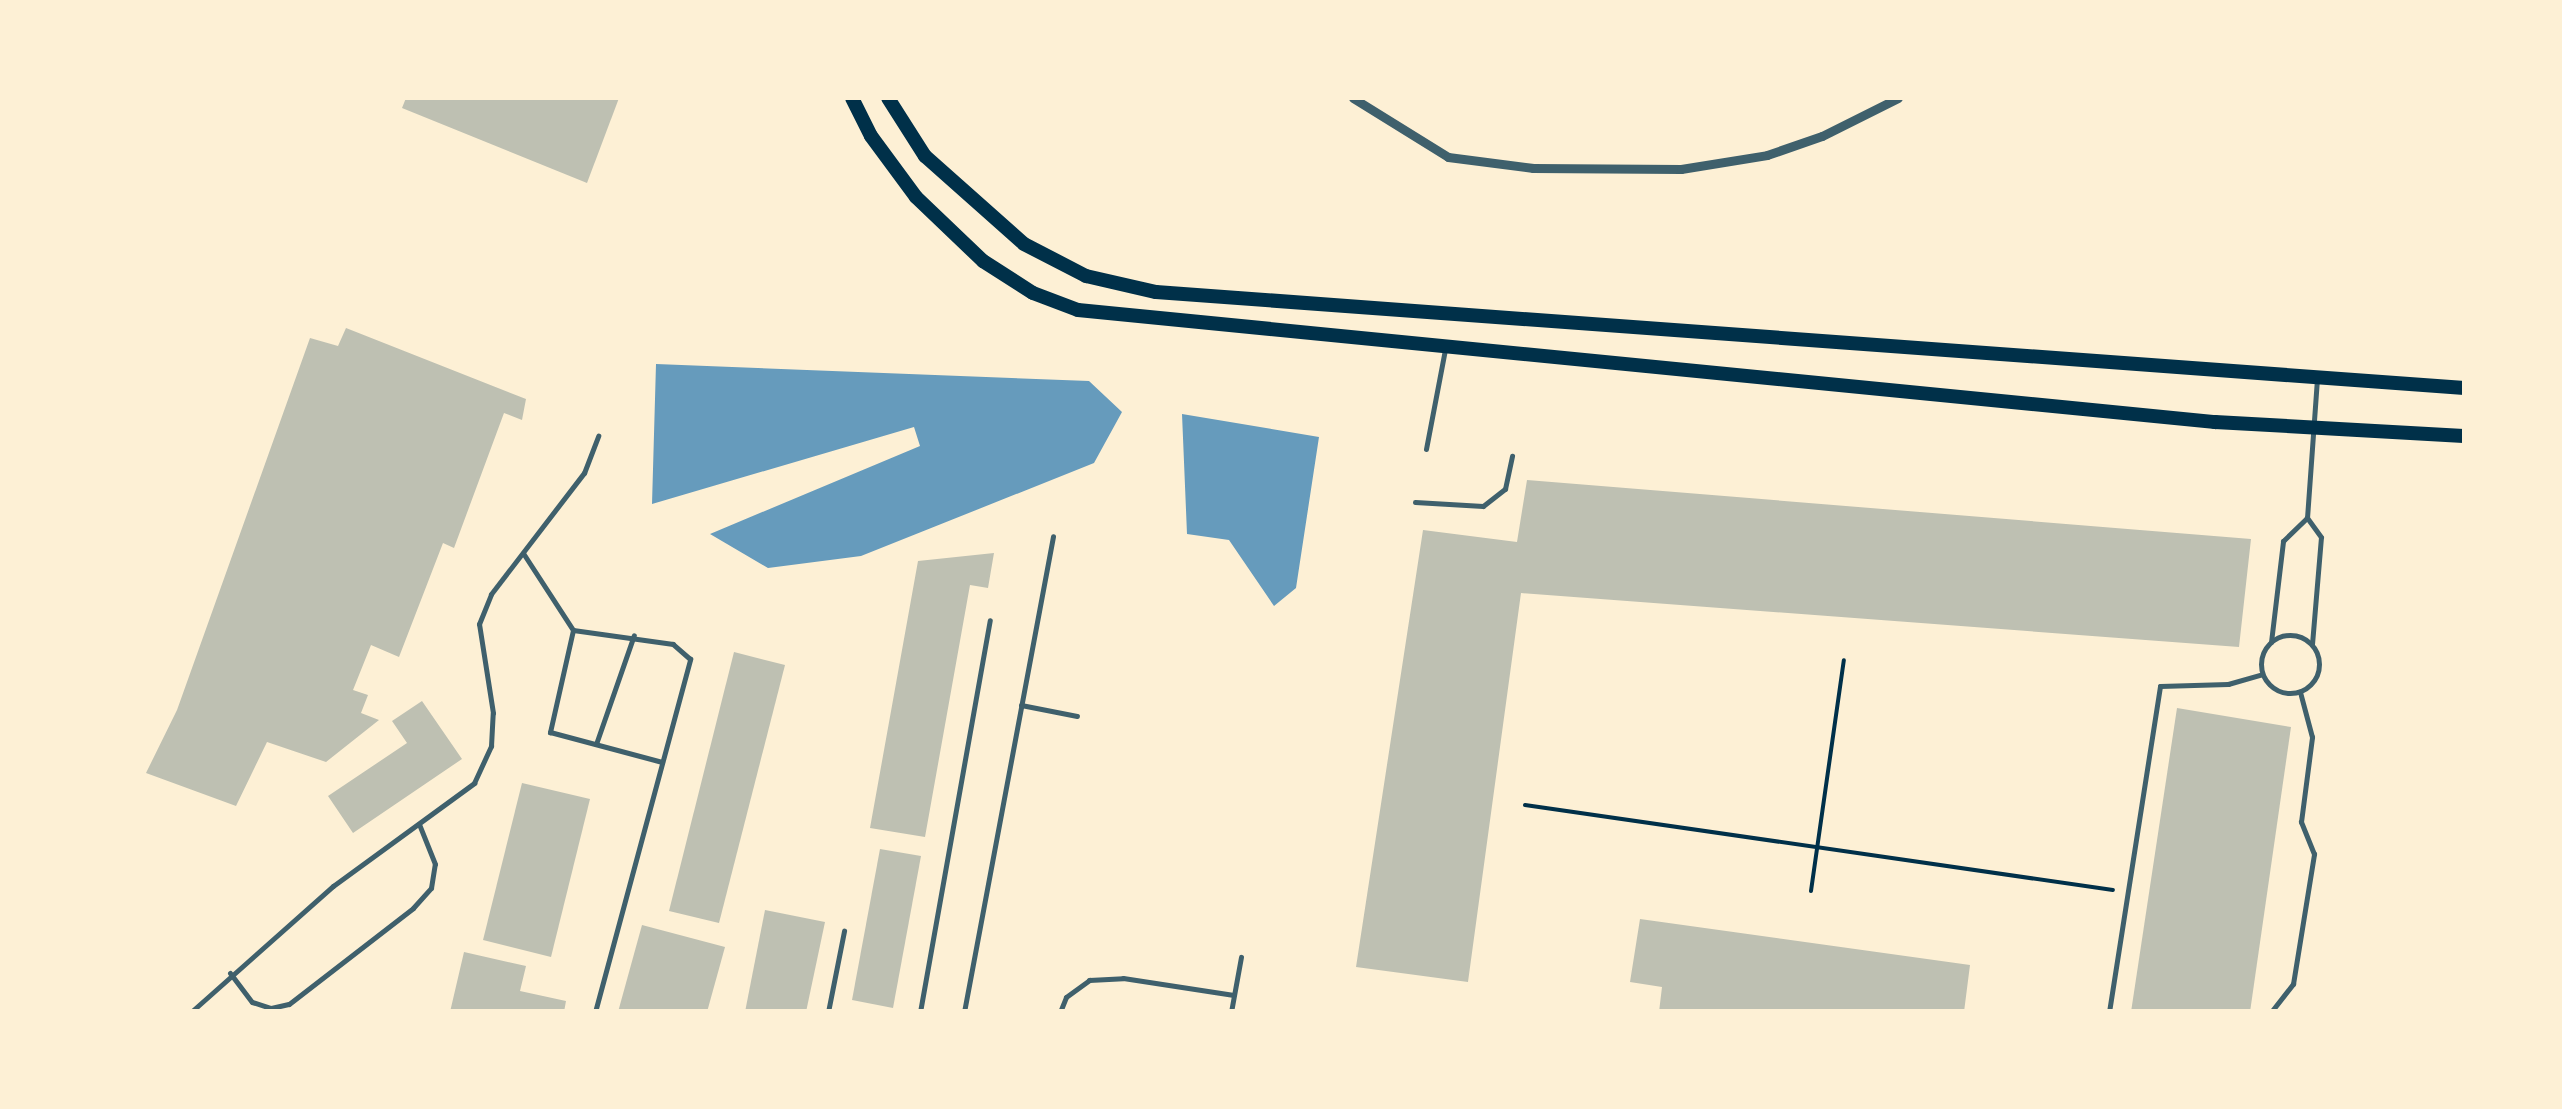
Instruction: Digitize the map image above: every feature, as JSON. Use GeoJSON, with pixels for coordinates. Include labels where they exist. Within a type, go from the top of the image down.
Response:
{"type":"FeatureCollection","features":[{"type":"Feature","properties":{"kind":"main road"},"geometry":{"type":"LineString","coordinates":[[852,98],[871,136],[916,197],[984,261],[1033,294],[1078,310],[2314,429],[2464,436]]}},
{"type":"Feature","properties":{"kind":"main road"},"geometry":{"type":"LineString","coordinates":[[888,98],[925,156],[1024,244],[1086,276],[1156,292],[2464,388]]}},
{"type":"Feature","properties":{"kind":"street"},"geometry":{"type":"LineString","coordinates":[[1353,98],[1448,157],[1533,168],[1681,170],[1767,155],[1822,136],[1898,98]]}},
{"type":"Feature","properties":{"kind":"lane"},"geometry":{"type":"LineString","coordinates":[[1426,449],[1446,345]]}},
{"type":"Feature","properties":{"kind":"lane"},"geometry":{"type":"LineString","coordinates":[[2300,692],[2320,666],[2312,644],[2321,538],[2307,518],[2317,380]]}},
{"type":"Feature","properties":{"kind":"lane"},"geometry":{"type":"LineString","coordinates":[[191,1012],[229,972],[474,783],[492,746],[494,713],[479,624],[491,594],[584,473],[598,436]]}},
{"type":"Feature","properties":{"kind":"lane"},"geometry":{"type":"LineString","coordinates":[[1415,502],[1483,506],[1505,490],[1512,456]]}},
{"type":"Feature","properties":{"kind":"lane"},"geometry":{"type":"LineString","coordinates":[[2262,674],[2270,642],[2282,541],[2307,518]]}},
{"type":"Feature","properties":{"kind":"lane"},"geometry":{"type":"LineString","coordinates":[[964,1012],[1053,536]]}},
{"type":"Feature","properties":{"kind":"lane"},"geometry":{"type":"LineString","coordinates":[[523,552],[573,630],[550,732],[662,762]]}},
{"type":"Feature","properties":{"kind":"lane"},"geometry":{"type":"LineString","coordinates":[[920,1012],[990,620]]}},
{"type":"Feature","properties":{"kind":"lane"},"geometry":{"type":"LineString","coordinates":[[573,630],[634,635],[673,644],[690,659],[594,1012]]}},
{"type":"Feature","properties":{"kind":"lane"},"geometry":{"type":"LineString","coordinates":[[2270,642],[2292,634],[2312,644]]}},
{"type":"Feature","properties":{"kind":"lane"},"geometry":{"type":"LineString","coordinates":[[596,744],[634,635]]}},
{"type":"Feature","properties":{"kind":"lane"},"geometry":{"type":"LineString","coordinates":[[2262,674],[2277,690],[2300,692]]}},
{"type":"Feature","properties":{"kind":"lane"},"geometry":{"type":"LineString","coordinates":[[2109,1012],[2160,686],[2228,684],[2262,674]]}},
{"type":"Feature","properties":{"kind":"lane"},"geometry":{"type":"LineString","coordinates":[[2272,1012],[2292,984],[2314,854],[2301,822],[2312,737],[2300,692]]}},
{"type":"Feature","properties":{"kind":"lane"},"geometry":{"type":"LineString","coordinates":[[1022,706],[1077,716]]}},
{"type":"Feature","properties":{"kind":"lane"},"geometry":{"type":"LineString","coordinates":[[229,972],[252,1002],[271,1008],[289,1004],[413,908],[432,888],[435,864],[419,824]]}},
{"type":"Feature","properties":{"kind":"lane"},"geometry":{"type":"LineString","coordinates":[[828,1012],[844,931]]}},
{"type":"Feature","properties":{"kind":"lane"},"geometry":{"type":"LineString","coordinates":[[1232,1012],[1241,957]]}},
{"type":"Feature","properties":{"kind":"lane"},"geometry":{"type":"LineString","coordinates":[[1060,1012],[1066,996],[1089,980],[1123,978],[1234,995]]}},
{"type":"Feature","properties":{"kind":"path"},"geometry":{"type":"LineString","coordinates":[[1811,890],[1844,660]]}},
{"type":"Feature","properties":{"kind":"path"},"geometry":{"type":"LineString","coordinates":[[1524,805],[2128,892]]}},
{"type":"Feature","properties":{"kind":"water"},"geometry":{"type":"Polygon","coordinates":[[[656,364],[1089,381],[1122,412],[1094,463],[861,556],[768,568],[710,534],[920,446],[914,427],[652,504],[656,364]]]}},
{"type":"Feature","properties":{"kind":"water"},"geometry":{"type":"Polygon","coordinates":[[[1182,414],[1319,437],[1296,588],[1274,606],[1229,540],[1187,534],[1182,414]]]}},
{"type":"Feature","properties":{"kind":"building"},"geometry":{"type":"Polygon","coordinates":[[[406,98],[619,98],[587,183],[402,108],[406,98]]]}},
{"type":"Feature","properties":{"kind":"building"},"geometry":{"type":"Polygon","coordinates":[[[346,328],[526,399],[522,420],[504,413],[454,548],[443,543],[399,657],[371,645],[353,690],[368,695],[361,713],[379,720],[326,762],[267,742],[236,806],[146,773],[177,710],[310,338],[338,346],[346,328]]]}},
{"type":"Feature","properties":{"kind":"building"},"geometry":{"type":"Polygon","coordinates":[[[1527,480],[2251,539],[2239,647],[1521,593],[1468,982],[1356,967],[1423,530],[1517,542],[1527,480]]]}},
{"type":"Feature","properties":{"kind":"building"},"geometry":{"type":"Polygon","coordinates":[[[994,553],[988,588],[970,585],[925,837],[870,828],[918,561],[994,553]]]}},
{"type":"Feature","properties":{"kind":"building"},"geometry":{"type":"Polygon","coordinates":[[[734,652],[785,665],[719,923],[669,911],[734,652]]]}},
{"type":"Feature","properties":{"kind":"building"},"geometry":{"type":"Polygon","coordinates":[[[422,701],[462,759],[353,833],[328,796],[407,743],[392,721],[422,701]]]}},
{"type":"Feature","properties":{"kind":"building"},"geometry":{"type":"Polygon","coordinates":[[[2177,708],[2291,727],[2250,1012],[2131,1012],[2177,708]]]}},
{"type":"Feature","properties":{"kind":"building"},"geometry":{"type":"Polygon","coordinates":[[[522,783],[590,799],[551,957],[483,940],[522,783]]]}},
{"type":"Feature","properties":{"kind":"building"},"geometry":{"type":"Polygon","coordinates":[[[880,849],[921,856],[893,1008],[852,1000],[880,849]]]}},
{"type":"Feature","properties":{"kind":"building"},"geometry":{"type":"Polygon","coordinates":[[[765,910],[825,922],[806,1012],[745,1012],[765,910]]]}},
{"type":"Feature","properties":{"kind":"building"},"geometry":{"type":"Polygon","coordinates":[[[1640,919],[1970,965],[1964,1012],[1659,1012],[1662,987],[1630,982],[1640,919]]]}},
{"type":"Feature","properties":{"kind":"building"},"geometry":{"type":"Polygon","coordinates":[[[642,925],[725,947],[707,1012],[618,1012],[642,925]]]}},
{"type":"Feature","properties":{"kind":"building"},"geometry":{"type":"Polygon","coordinates":[[[464,952],[526,966],[520,991],[566,1001],[564,1012],[450,1012],[464,952]]]}}]}
